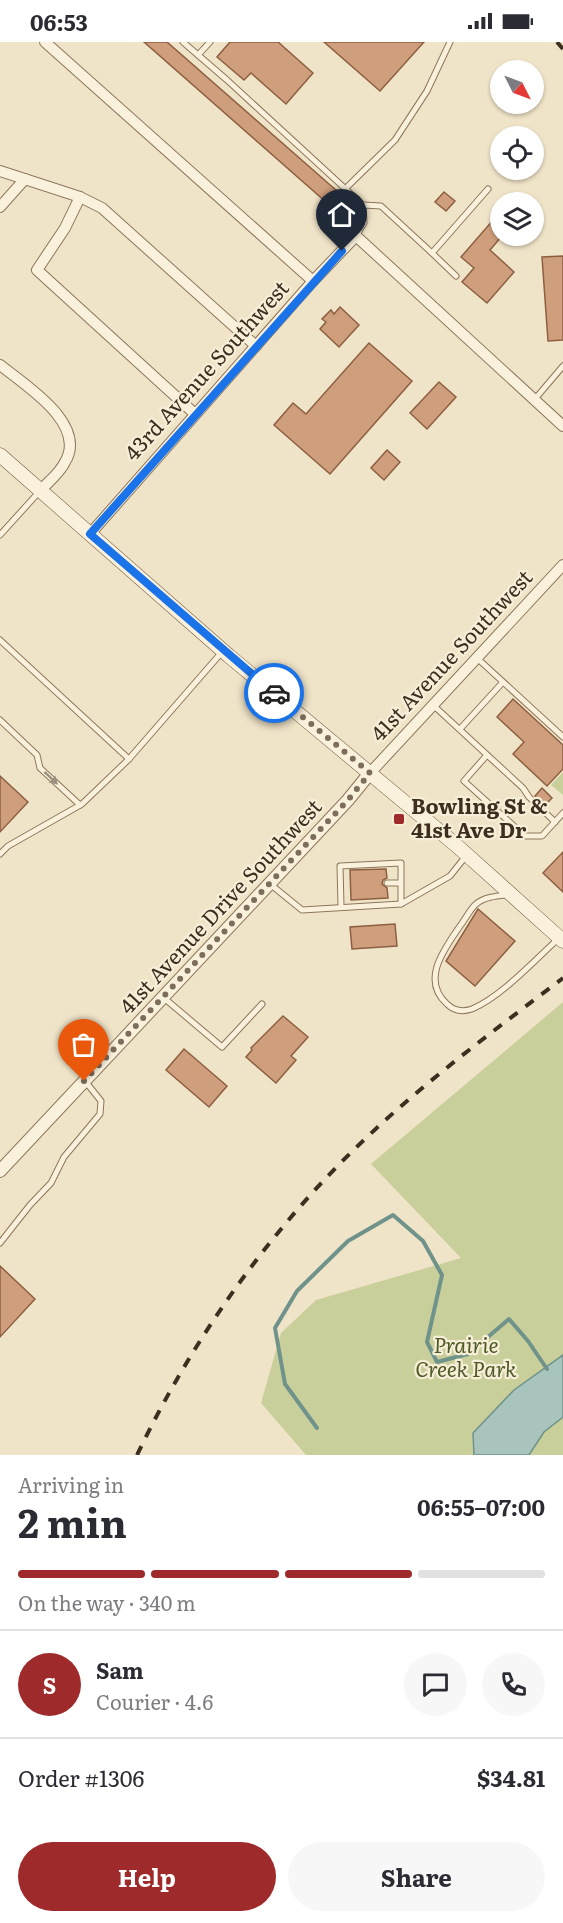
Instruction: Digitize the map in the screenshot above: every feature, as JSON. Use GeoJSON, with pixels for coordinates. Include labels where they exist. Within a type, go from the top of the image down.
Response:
{"type":"FeatureCollection","features":[{"type":"Feature","properties":{"kind":"main road"},"geometry":{"type":"LineString","coordinates":[[0,455],[223,651],[467,855],[561,939]]}},
{"type":"Feature","properties":{"kind":"street"},"geometry":{"type":"LineString","coordinates":[[45,42],[314,281]]}},
{"type":"Feature","properties":{"kind":"street"},"geometry":{"type":"LineString","coordinates":[[0,171],[80,197],[102,208],[256,346]]}},
{"type":"Feature","properties":{"kind":"street"},"geometry":{"type":"LineString","coordinates":[[0,207],[25,179]]}},
{"type":"Feature","properties":{"kind":"street"},"geometry":{"type":"LineString","coordinates":[[80,197],[65,228],[37,270],[195,414]]}},
{"type":"Feature","properties":{"kind":"street"},"geometry":{"type":"LineString","coordinates":[[356,236],[563,426]]}},
{"type":"Feature","properties":{"kind":"street","name":"43rd Avenue Southwest"},"geometry":{"type":"LineString","coordinates":[[90,534],[356,236]]}},
{"type":"Feature","properties":{"kind":"street"},"geometry":{"type":"LineString","coordinates":[[0,365],[54,409],[63,423],[71,444],[66,462],[40,491]]}},
{"type":"Feature","properties":{"kind":"street","name":"41st Avenue Southwest"},"geometry":{"type":"LineString","coordinates":[[370,773],[563,565]]}},
{"type":"Feature","properties":{"kind":"street","name":"41st Avenue Drive Southwest"},"geometry":{"type":"LineString","coordinates":[[0,1171],[370,773]]}},
{"type":"Feature","properties":{"kind":"lane"},"geometry":{"type":"LineString","coordinates":[[183,42],[363,205],[381,206],[456,276]]}},
{"type":"Feature","properties":{"kind":"lane"},"geometry":{"type":"LineString","coordinates":[[198,55],[210,42]]}},
{"type":"Feature","properties":{"kind":"lane"},"geometry":{"type":"LineString","coordinates":[[345,189],[394,140],[427,91],[450,42]]}},
{"type":"Feature","properties":{"kind":"lane"},"geometry":{"type":"LineString","coordinates":[[432,253],[488,189]]}},
{"type":"Feature","properties":{"kind":"lane"},"geometry":{"type":"LineString","coordinates":[[356,236],[364,223],[363,205]]}},
{"type":"Feature","properties":{"kind":"lane"},"geometry":{"type":"LineString","coordinates":[[535,400],[563,366]]}},
{"type":"Feature","properties":{"kind":"lane"},"geometry":{"type":"LineString","coordinates":[[0,535],[40,491]]}},
{"type":"Feature","properties":{"kind":"lane"},"geometry":{"type":"LineString","coordinates":[[0,640],[129,759]]}},
{"type":"Feature","properties":{"kind":"lane"},"geometry":{"type":"LineString","coordinates":[[0,854],[8,846],[80,805],[129,759],[223,651]]}},
{"type":"Feature","properties":{"kind":"lane"},"geometry":{"type":"LineString","coordinates":[[477,658],[563,736]]}},
{"type":"Feature","properties":{"kind":"lane"},"geometry":{"type":"LineString","coordinates":[[460,729],[503,682]]}},
{"type":"Feature","properties":{"kind":"lane"},"geometry":{"type":"LineString","coordinates":[[433,705],[523,788],[555,822]]}},
{"type":"Feature","properties":{"kind":"lane"},"geometry":{"type":"LineString","coordinates":[[0,720],[37,755],[40,768],[80,805]]}},
{"type":"Feature","properties":{"kind":"lane"},"geometry":{"type":"LineString","coordinates":[[487,755],[464,781],[525,836],[542,836],[563,813]]}},
{"type":"Feature","properties":{"kind":"lane"},"geometry":{"type":"LineString","coordinates":[[269,884],[302,909],[401,904],[450,876],[467,855]]}},
{"type":"Feature","properties":{"kind":"lane"},"geometry":{"type":"LineString","coordinates":[[341,906],[340,866],[401,863],[401,904]]}},
{"type":"Feature","properties":{"kind":"lane"},"geometry":{"type":"LineString","coordinates":[[341,883],[350,883]]}},
{"type":"Feature","properties":{"kind":"lane"},"geometry":{"type":"LineString","coordinates":[[387,883],[400,883]]}},
{"type":"Feature","properties":{"kind":"lane"},"geometry":{"type":"LineString","coordinates":[[511,894],[488,898],[475,904],[439,957],[435,973],[436,985],[442,1000],[451,1008],[461,1011],[471,1009],[491,998],[561,939]]}},
{"type":"Feature","properties":{"kind":"lane"},"geometry":{"type":"LineString","coordinates":[[163,997],[222,1047],[262,1004]]}},
{"type":"Feature","properties":{"kind":"lane"},"geometry":{"type":"LineString","coordinates":[[0,1243],[51,1183],[64,1157],[99,1114],[101,1101],[84,1081]]}},
{"type":"Feature","properties":{"kind":"green space"},"geometry":{"type":"Polygon","coordinates":[[[563,772],[563,795],[551,785],[563,772]]]}},
{"type":"Feature","properties":{"kind":"green space","name":"Prairie Creek Park"},"geometry":{"type":"Polygon","coordinates":[[[563,1002],[563,1455],[306,1455],[261,1403],[281,1333],[316,1300],[461,1258],[371,1164],[563,1002]]]}},
{"type":"Feature","properties":{"kind":"water"},"geometry":{"type":"Polygon","coordinates":[[[563,1355],[563,1417],[544,1432],[529,1455],[474,1455],[473,1433],[514,1390],[563,1355]]]}},
{"type":"Feature","properties":{"kind":"building"},"geometry":{"type":"Polygon","coordinates":[[[144,42],[167,42],[345,198],[335,210],[144,42]]]}},
{"type":"Feature","properties":{"kind":"building"},"geometry":{"type":"Polygon","coordinates":[[[230,42],[278,42],[313,73],[286,104],[251,73],[244,80],[217,57],[230,42]]]}},
{"type":"Feature","properties":{"kind":"building"},"geometry":{"type":"Polygon","coordinates":[[[324,42],[424,42],[380,91],[324,42]]]}},
{"type":"Feature","properties":{"kind":"building"},"geometry":{"type":"Polygon","coordinates":[[[444,192],[455,201],[446,211],[435,202],[444,192]]]}},
{"type":"Feature","properties":{"kind":"building"},"geometry":{"type":"Polygon","coordinates":[[[490,224],[490,246],[493,246],[490,250],[514,272],[487,303],[462,282],[474,268],[461,257],[490,224]]]}},
{"type":"Feature","properties":{"kind":"building"},"geometry":{"type":"Polygon","coordinates":[[[563,256],[563,340],[548,341],[542,257],[563,256]]]}},
{"type":"Feature","properties":{"kind":"building"},"geometry":{"type":"Polygon","coordinates":[[[340,307],[359,325],[339,347],[320,329],[326,322],[322,319],[331,310],[334,314],[340,307]]]}},
{"type":"Feature","properties":{"kind":"building"},"geometry":{"type":"Polygon","coordinates":[[[369,343],[412,381],[330,474],[274,425],[293,403],[306,414],[369,343]]]}},
{"type":"Feature","properties":{"kind":"building"},"geometry":{"type":"Polygon","coordinates":[[[439,382],[456,397],[427,429],[410,413],[439,382]]]}},
{"type":"Feature","properties":{"kind":"building"},"geometry":{"type":"Polygon","coordinates":[[[387,450],[400,462],[384,480],[371,468],[387,450]]]}},
{"type":"Feature","properties":{"kind":"building"},"geometry":{"type":"Polygon","coordinates":[[[513,699],[563,745],[563,769],[547,786],[513,754],[524,742],[497,717],[513,699]]]}},
{"type":"Feature","properties":{"kind":"building"},"geometry":{"type":"Polygon","coordinates":[[[0,776],[28,802],[0,832],[0,776]]]}},
{"type":"Feature","properties":{"kind":"building"},"geometry":{"type":"Polygon","coordinates":[[[542,788],[552,798],[545,805],[535,796],[542,788]]]}},
{"type":"Feature","properties":{"kind":"building"},"geometry":{"type":"Polygon","coordinates":[[[563,852],[563,892],[543,873],[563,852]]]}},
{"type":"Feature","properties":{"kind":"building"},"geometry":{"type":"Polygon","coordinates":[[[386,869],[387,878],[382,884],[387,888],[388,898],[351,900],[350,870],[386,869]]]}},
{"type":"Feature","properties":{"kind":"building"},"geometry":{"type":"Polygon","coordinates":[[[478,909],[515,941],[475,986],[446,961],[478,909]]]}},
{"type":"Feature","properties":{"kind":"building"},"geometry":{"type":"Polygon","coordinates":[[[395,924],[397,946],[352,949],[350,927],[395,924]]]}},
{"type":"Feature","properties":{"kind":"building"},"geometry":{"type":"Polygon","coordinates":[[[283,1016],[308,1037],[291,1056],[296,1060],[276,1083],[246,1057],[252,1050],[251,1048],[283,1016]]]}},
{"type":"Feature","properties":{"kind":"building"},"geometry":{"type":"Polygon","coordinates":[[[184,1049],[227,1086],[209,1107],[166,1070],[184,1049]]]}},
{"type":"Feature","properties":{"kind":"building"},"geometry":{"type":"Polygon","coordinates":[[[0,1266],[35,1299],[0,1337],[0,1266]]]}},
{"type":"Feature","properties":{"kind":"waterway"},"geometry":{"type":"LineString","coordinates":[[317,1428],[285,1384],[275,1328],[297,1291],[348,1241],[393,1215],[423,1241],[442,1275],[427,1342],[437,1362],[468,1354],[509,1319],[528,1341],[547,1369]]}},
{"type":"Feature","properties":{"kind":"railway"},"geometry":{"type":"LineString","coordinates":[[557,42],[563,49]]}},
{"type":"Feature","properties":{"kind":"railway"},"geometry":{"type":"LineString","coordinates":[[137,1455],[159,1411],[209,1327],[266,1247],[298,1209],[365,1139],[413,1096],[563,978]]}},
{"type":"Feature","properties":{"kind":"way so far"},"geometry":{"type":"LineString","coordinates":[[84,1081],[348,800],[370,773],[274,693]]}},
{"type":"Feature","properties":{"kind":"place","name":"Bowling St & 41st Ave Dr"},"geometry":{"type":"Point","coordinates":[399,819]}},
{"type":"Feature","properties":{"kind":"route"},"geometry":{"type":"LineString","coordinates":[[274,693],[90,534],[342,251]]}}]}
